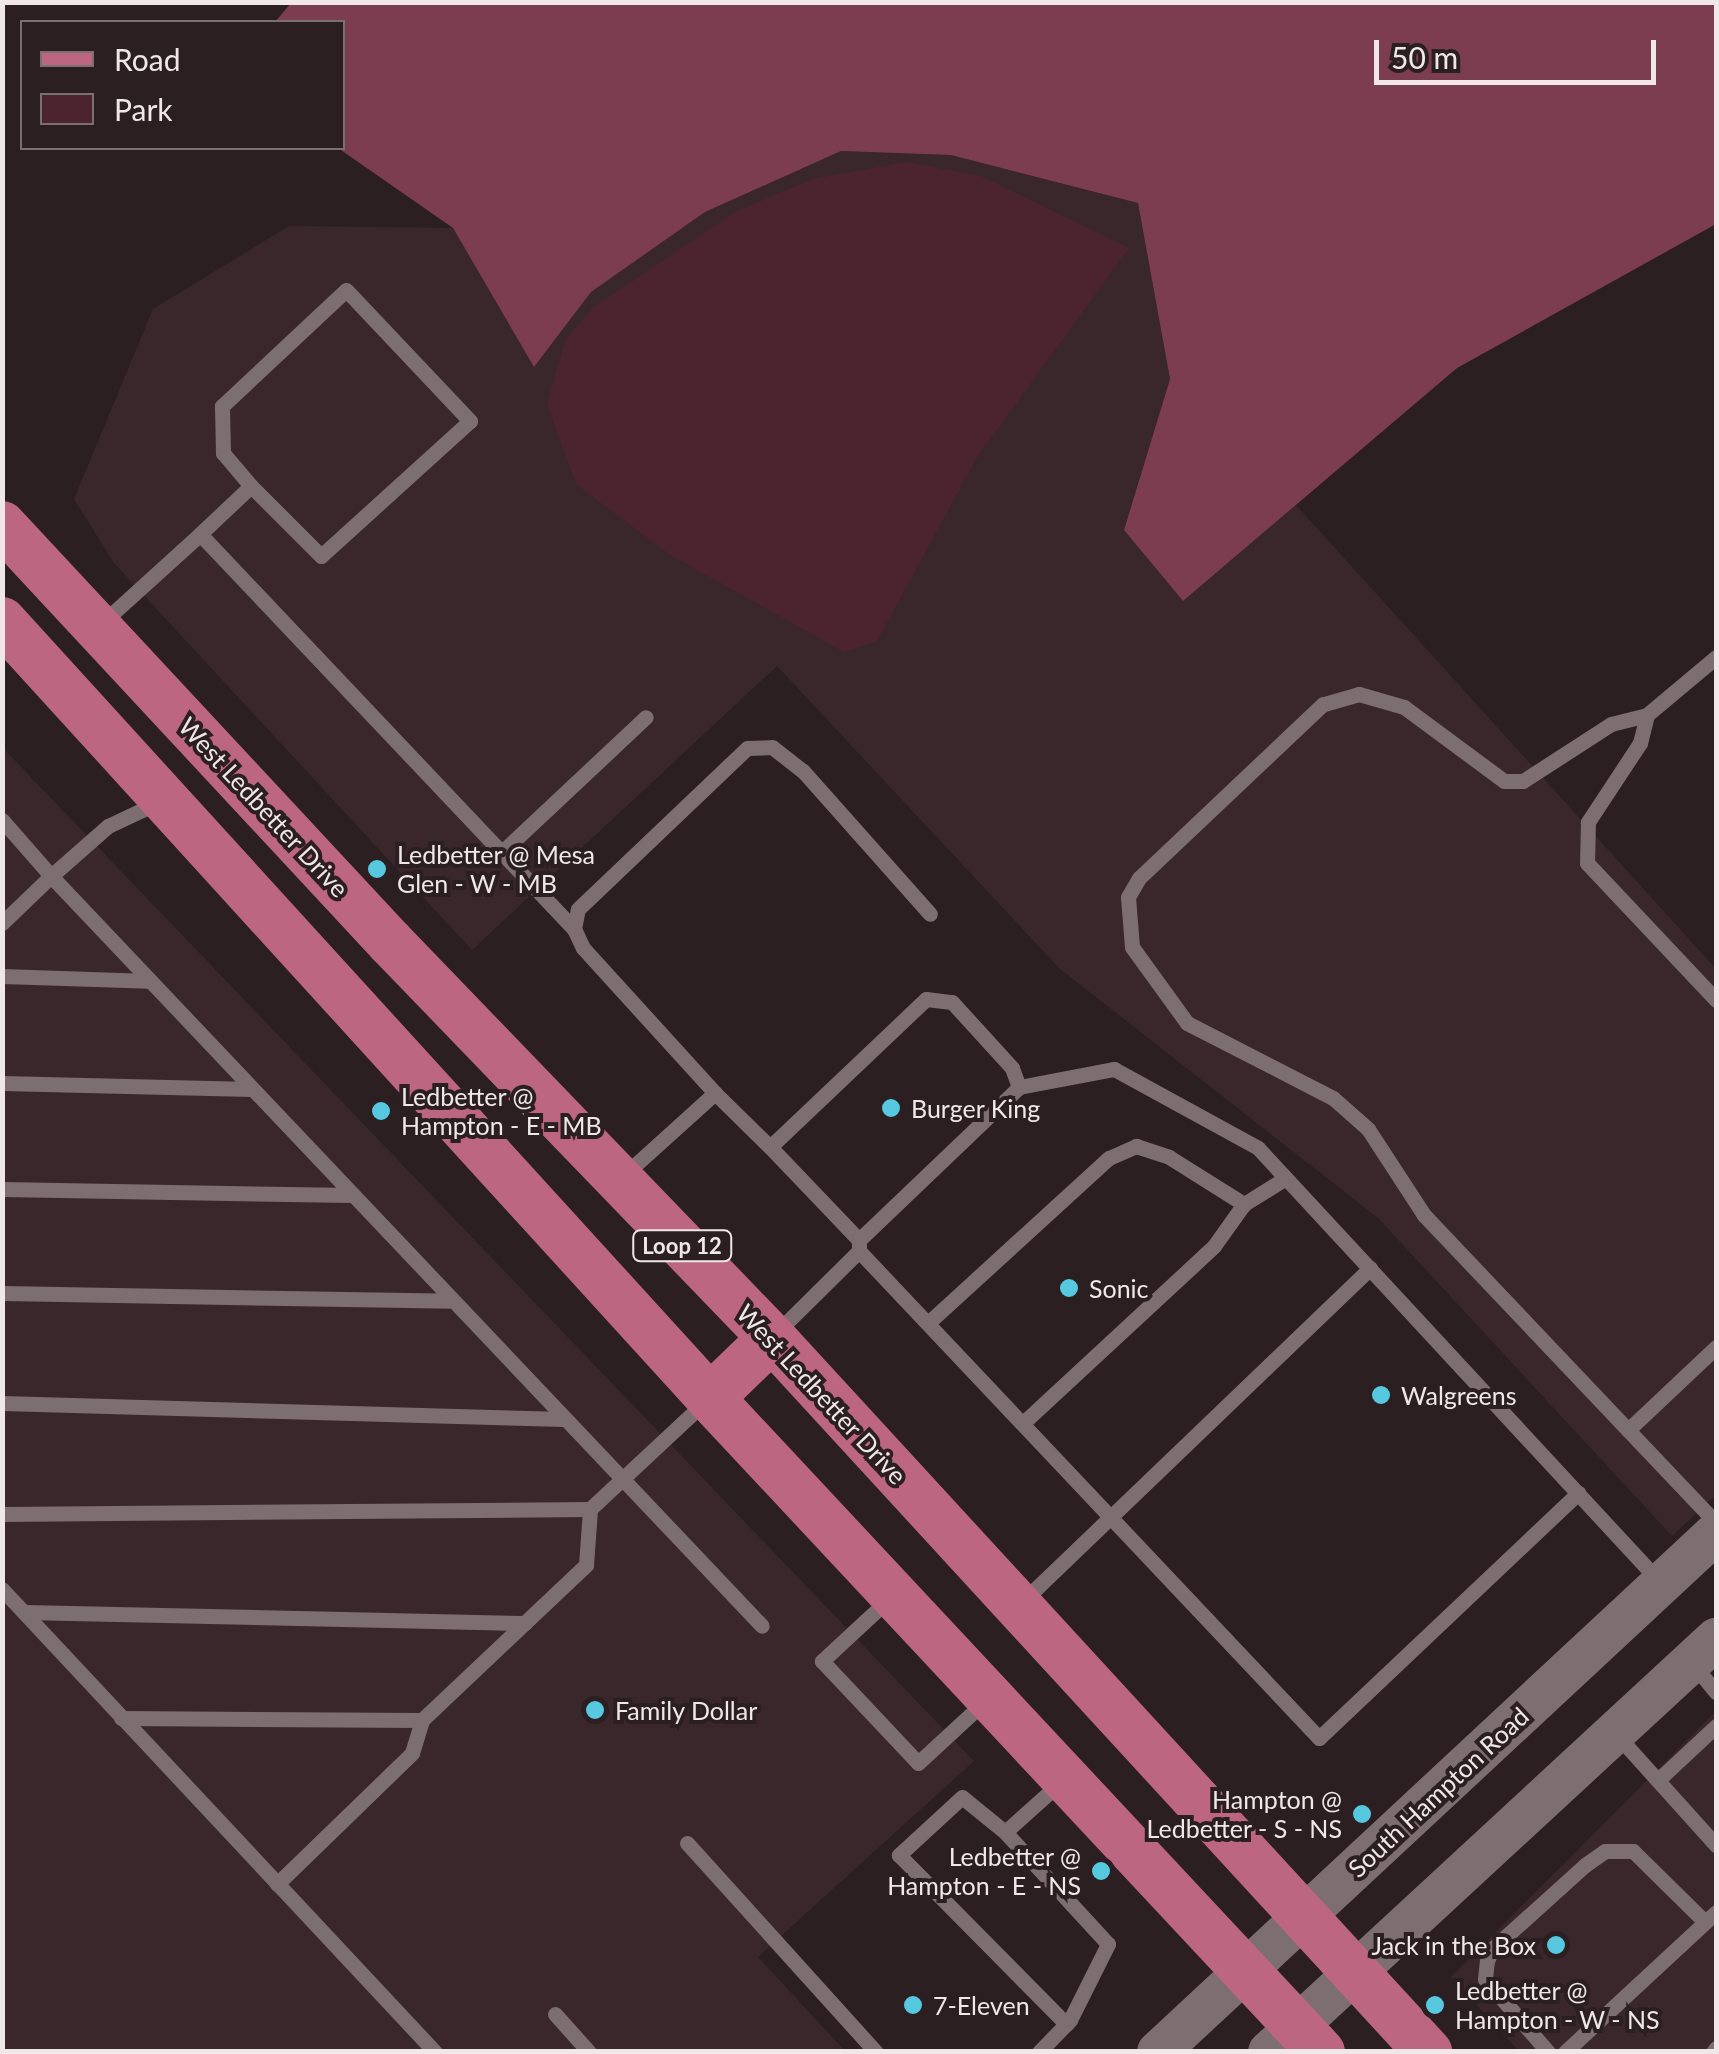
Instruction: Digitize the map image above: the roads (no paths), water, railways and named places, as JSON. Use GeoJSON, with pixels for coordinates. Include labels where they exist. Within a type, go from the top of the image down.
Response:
{"type":"FeatureCollection","features":[{"type":"Feature","properties":{"kind":"main road","name":"West Ledbetter Drive"},"geometry":{"type":"LineString","coordinates":[[2,525],[390,942],[772,1338],[1428,2052]]}},
{"type":"Feature","properties":{"kind":"main road"},"geometry":{"type":"LineString","coordinates":[[2,596],[61,643],[78,643],[97,627]]}},
{"type":"Feature","properties":{"kind":"main road","name":"Loop 12"},"geometry":{"type":"LineString","coordinates":[[2,620],[169,798],[710,1398],[1247,1969],[1296,2043]]}},
{"type":"Feature","properties":{"kind":"main road"},"geometry":{"type":"LineString","coordinates":[[169,798],[199,792],[261,826],[390,942]]}},
{"type":"Feature","properties":{"kind":"main road"},"geometry":{"type":"LineString","coordinates":[[710,1398],[772,1338]]}},
{"type":"Feature","properties":{"kind":"main road","name":"South Hampton Road"},"geometry":{"type":"LineString","coordinates":[[1158,2052],[1716,1533]]}},
{"type":"Feature","properties":{"kind":"main road"},"geometry":{"type":"LineString","coordinates":[[1296,2043],[1355,1972],[1614,1732],[1708,1664]]}},
{"type":"Feature","properties":{"kind":"lane"},"geometry":{"type":"LineString","coordinates":[[346,290],[470,421],[322,556],[251,486],[223,453],[222,406],[346,290]]}},
{"type":"Feature","properties":{"kind":"lane"},"geometry":{"type":"LineString","coordinates":[[97,627],[251,486]]}},
{"type":"Feature","properties":{"kind":"lane"},"geometry":{"type":"LineString","coordinates":[[200,534],[574,928],[583,948],[715,1093],[770,1147],[928,1323],[1319,1738],[1578,1493]]}},
{"type":"Feature","properties":{"kind":"lane"},"geometry":{"type":"LineString","coordinates":[[1716,656],[1647,714],[1611,724],[1523,781],[1504,780],[1404,707],[1360,694],[1323,704],[1139,878],[1128,897],[1132,946],[1186,1023],[1345,1108],[1368,1129],[1424,1216],[1716,1522]]}},
{"type":"Feature","properties":{"kind":"lane"},"geometry":{"type":"LineString","coordinates":[[1647,714],[1640,743],[1588,822],[1587,863],[1716,1000]]}},
{"type":"Feature","properties":{"kind":"lane"},"geometry":{"type":"LineString","coordinates":[[502,852],[646,717]]}},
{"type":"Feature","properties":{"kind":"lane"},"geometry":{"type":"LineString","coordinates":[[574,928],[578,909],[747,748],[772,748],[803,771],[930,914]]}},
{"type":"Feature","properties":{"kind":"lane"},"geometry":{"type":"LineString","coordinates":[[2,923],[108,826],[169,798]]}},
{"type":"Feature","properties":{"kind":"lane"},"geometry":{"type":"LineString","coordinates":[[2,820],[149,981],[762,1626]]}},
{"type":"Feature","properties":{"kind":"lane"},"geometry":{"type":"LineString","coordinates":[[2,976],[149,981]]}},
{"type":"Feature","properties":{"kind":"lane"},"geometry":{"type":"LineString","coordinates":[[770,1147],[926,999],[952,1002],[1012,1068],[1020,1087]]}},
{"type":"Feature","properties":{"kind":"lane"},"geometry":{"type":"LineString","coordinates":[[772,1338],[1020,1087],[1114,1069],[1258,1148],[1662,1583]]}},
{"type":"Feature","properties":{"kind":"lane"},"geometry":{"type":"LineString","coordinates":[[2,1084],[252,1089]]}},
{"type":"Feature","properties":{"kind":"lane"},"geometry":{"type":"LineString","coordinates":[[618,1180],[715,1093]]}},
{"type":"Feature","properties":{"kind":"lane"},"geometry":{"type":"LineString","coordinates":[[928,1323],[1109,1158],[1136,1146],[1169,1157],[1244,1204]]}},
{"type":"Feature","properties":{"kind":"lane"},"geometry":{"type":"LineString","coordinates":[[1023,1423],[1214,1246],[1244,1204],[1286,1178]]}},
{"type":"Feature","properties":{"kind":"lane"},"geometry":{"type":"LineString","coordinates":[[2,1189],[352,1195]]}},
{"type":"Feature","properties":{"kind":"lane"},"geometry":{"type":"LineString","coordinates":[[1019,1605],[1370,1268]]}},
{"type":"Feature","properties":{"kind":"lane"},"geometry":{"type":"LineString","coordinates":[[2,1293],[453,1301]]}},
{"type":"Feature","properties":{"kind":"lane"},"geometry":{"type":"LineString","coordinates":[[1628,1430],[1716,1348]]}},
{"type":"Feature","properties":{"kind":"lane"},"geometry":{"type":"LineString","coordinates":[[2,1514],[590,1509],[710,1398]]}},
{"type":"Feature","properties":{"kind":"lane"},"geometry":{"type":"LineString","coordinates":[[2,1403],[564,1419]]}},
{"type":"Feature","properties":{"kind":"lane"},"geometry":{"type":"LineString","coordinates":[[277,1884],[412,1753],[422,1720],[586,1565],[590,1509]]}},
{"type":"Feature","properties":{"kind":"lane"},"geometry":{"type":"LineString","coordinates":[[2,1588],[435,2052]]}},
{"type":"Feature","properties":{"kind":"lane"},"geometry":{"type":"LineString","coordinates":[[894,1594],[822,1661],[918,1763],[991,1696]]}},
{"type":"Feature","properties":{"kind":"lane"},"geometry":{"type":"LineString","coordinates":[[24,1612],[525,1624]]}},
{"type":"Feature","properties":{"kind":"lane"},"geometry":{"type":"LineString","coordinates":[[121,1718],[422,1720]]}},
{"type":"Feature","properties":{"kind":"lane"},"geometry":{"type":"LineString","coordinates":[[1658,1780],[1716,1726]]}},
{"type":"Feature","properties":{"kind":"lane"},"geometry":{"type":"LineString","coordinates":[[1614,1732],[1716,1846]]}},
{"type":"Feature","properties":{"kind":"lane"},"geometry":{"type":"LineString","coordinates":[[1005,1832],[1066,1777]]}},
{"type":"Feature","properties":{"kind":"lane"},"geometry":{"type":"LineString","coordinates":[[1039,2052],[1066,2024],[1108,1944],[1005,1832],[962,1798],[900,1854],[1066,2024]]}},
{"type":"Feature","properties":{"kind":"lane"},"geometry":{"type":"LineString","coordinates":[[687,1842],[876,2052]]}},
{"type":"Feature","properties":{"kind":"lane"},"geometry":{"type":"LineString","coordinates":[[1548,2052],[1485,1978],[1492,1948],[1605,1851],[1633,1851],[1711,1917],[1565,2052]]}},
{"type":"Feature","properties":{"kind":"lane"},"geometry":{"type":"LineString","coordinates":[[554,2014],[589,2052]]}},
{"type":"Feature","properties":{"kind":"place","name":"Ledbetter @ Mesa Glen - W - MB"},"geometry":{"type":"Point","coordinates":[377,869]}},
{"type":"Feature","properties":{"kind":"place","name":"Burger King"},"geometry":{"type":"Point","coordinates":[891,1108]}},
{"type":"Feature","properties":{"kind":"place","name":"Ledbetter @ Hampton - E - MB"},"geometry":{"type":"Point","coordinates":[381,1111]}},
{"type":"Feature","properties":{"kind":"place","name":"Sonic"},"geometry":{"type":"Point","coordinates":[1069,1288]}},
{"type":"Feature","properties":{"kind":"place","name":"Walgreens"},"geometry":{"type":"Point","coordinates":[1381,1395]}},
{"type":"Feature","properties":{"kind":"place","name":"Family Dollar"},"geometry":{"type":"Point","coordinates":[595,1710]}},
{"type":"Feature","properties":{"kind":"place","name":"Hampton @ Ledbetter - S - NS"},"geometry":{"type":"Point","coordinates":[1362,1814]}},
{"type":"Feature","properties":{"kind":"place","name":"Ledbetter @ Hampton - E - NS"},"geometry":{"type":"Point","coordinates":[1101,1871]}},
{"type":"Feature","properties":{"kind":"place","name":"Jack in the Box"},"geometry":{"type":"Point","coordinates":[1556,1945]}},
{"type":"Feature","properties":{"kind":"place","name":"7-Eleven"},"geometry":{"type":"Point","coordinates":[913,2005]}},
{"type":"Feature","properties":{"kind":"place","name":"Ledbetter @ Hampton - W - NS"},"geometry":{"type":"Point","coordinates":[1435,2005]}}]}
